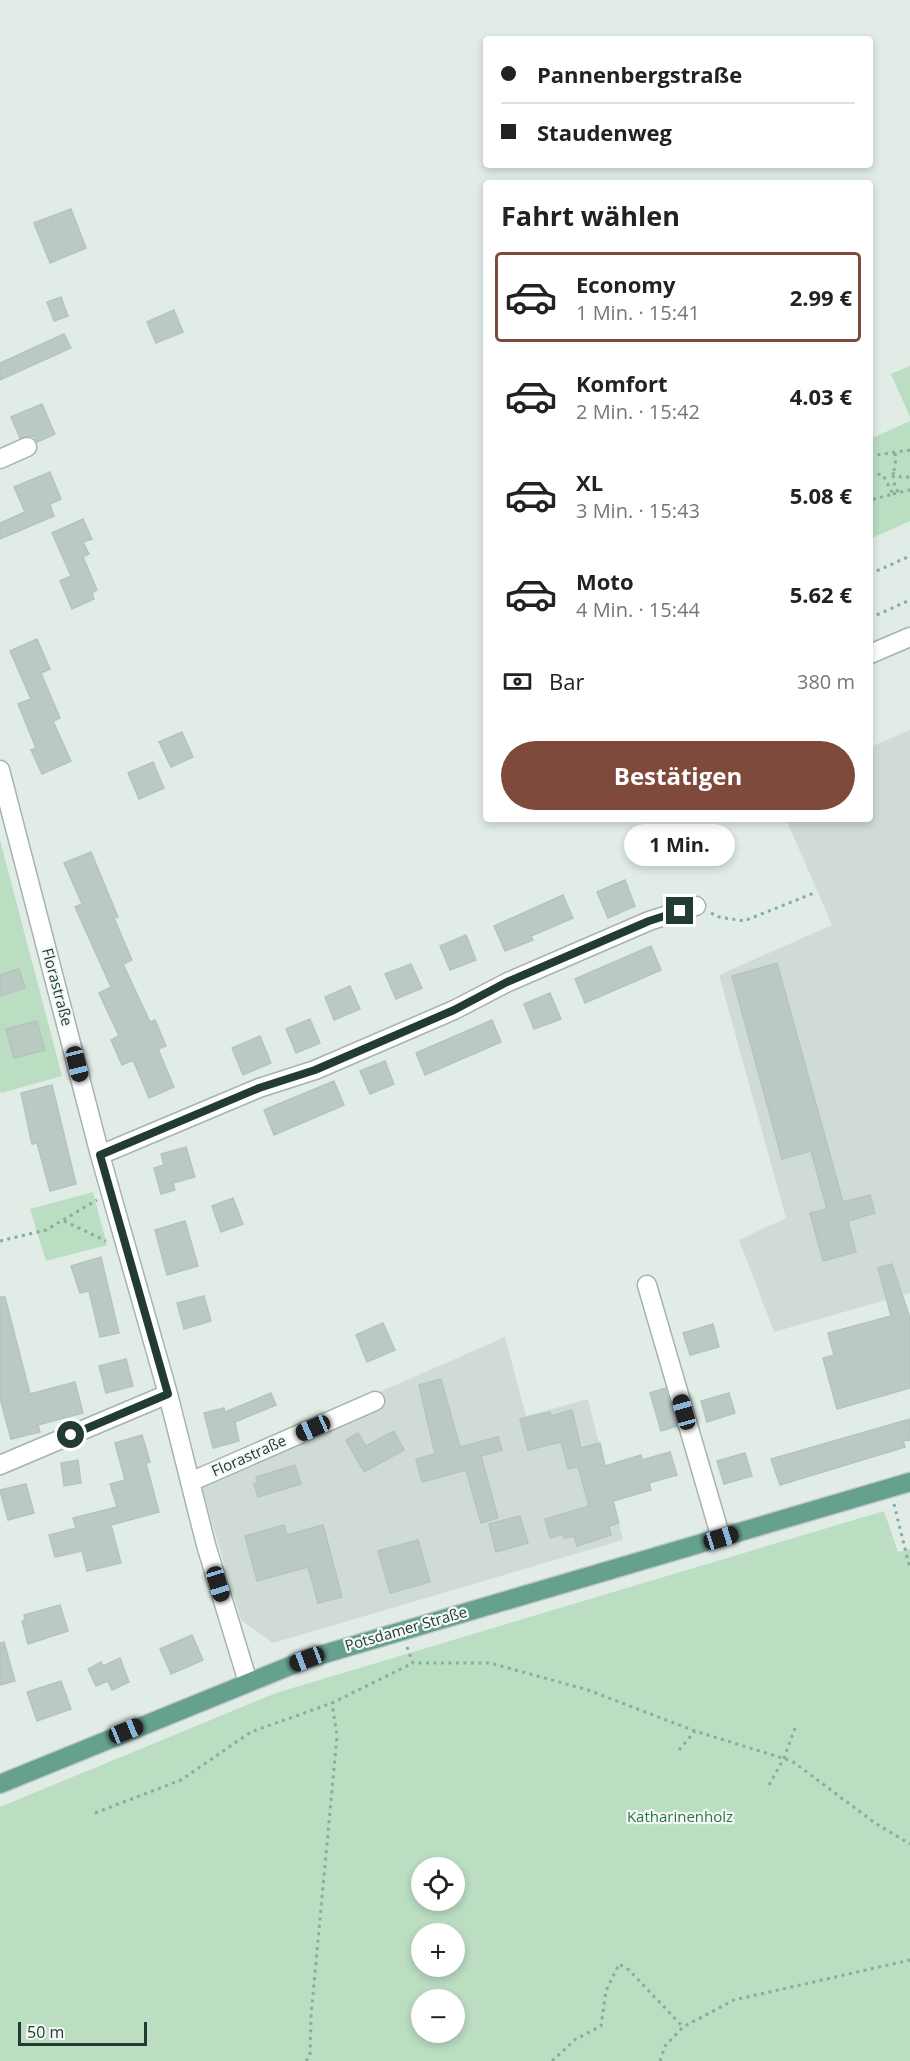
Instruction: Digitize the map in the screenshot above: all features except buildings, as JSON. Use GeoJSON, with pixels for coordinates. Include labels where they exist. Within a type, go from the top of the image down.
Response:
{"type":"FeatureCollection","features":[{"type":"Feature","properties":{"kind":"main road","name":"Potsdamer Straße"},"geometry":{"type":"LineString","coordinates":[[0,1784],[307,1659],[910,1482]]}},
{"type":"Feature","properties":{"kind":"street"},"geometry":{"type":"LineString","coordinates":[[0,459],[27,447]]}},
{"type":"Feature","properties":{"kind":"street"},"geometry":{"type":"LineString","coordinates":[[873,653],[910,637]]}},
{"type":"Feature","properties":{"kind":"street","name":"Florastraße"},"geometry":{"type":"LineString","coordinates":[[0,770],[100,1155],[248,1682]]}},
{"type":"Feature","properties":{"kind":"street"},"geometry":{"type":"LineString","coordinates":[[100,1155],[259,1088],[325,1065],[454,1010],[507,982],[649,921],[696,906]]}},
{"type":"Feature","properties":{"kind":"street"},"geometry":{"type":"LineString","coordinates":[[647,1285],[721,1538]]}},
{"type":"Feature","properties":{"kind":"street"},"geometry":{"type":"LineString","coordinates":[[0,1464],[168,1394]]}},
{"type":"Feature","properties":{"kind":"street","name":"Florastraße"},"geometry":{"type":"LineString","coordinates":[[190,1482],[375,1401]]}},
{"type":"Feature","properties":{"kind":"path"},"geometry":{"type":"LineString","coordinates":[[873,456],[910,450]]}},
{"type":"Feature","properties":{"kind":"path"},"geometry":{"type":"LineString","coordinates":[[895,453],[896,462],[892,473],[899,494]]}},
{"type":"Feature","properties":{"kind":"path"},"geometry":{"type":"LineString","coordinates":[[873,473],[883,475],[893,494]]}},
{"type":"Feature","properties":{"kind":"path"},"geometry":{"type":"LineString","coordinates":[[892,473],[901,477],[910,477]]}},
{"type":"Feature","properties":{"kind":"path"},"geometry":{"type":"LineString","coordinates":[[873,500],[910,490]]}},
{"type":"Feature","properties":{"kind":"path"},"geometry":{"type":"LineString","coordinates":[[873,573],[910,556]]}},
{"type":"Feature","properties":{"kind":"path"},"geometry":{"type":"LineString","coordinates":[[873,617],[910,600]]}},
{"type":"Feature","properties":{"kind":"path"},"geometry":{"type":"LineString","coordinates":[[696,906],[719,917],[744,921],[814,893]]}},
{"type":"Feature","properties":{"kind":"path"},"geometry":{"type":"LineString","coordinates":[[0,1241],[46,1230],[111,1191]]}},
{"type":"Feature","properties":{"kind":"path"},"geometry":{"type":"LineString","coordinates":[[64,1221],[99,1238]]}},
{"type":"Feature","properties":{"kind":"path"},"geometry":{"type":"LineString","coordinates":[[890,1488],[910,1569]]}},
{"type":"Feature","properties":{"kind":"path"},"geometry":{"type":"LineString","coordinates":[[401,1631],[413,1663]]}},
{"type":"Feature","properties":{"kind":"path"},"geometry":{"type":"LineString","coordinates":[[95,1813],[181,1780],[251,1732],[332,1703],[413,1663],[490,1663],[588,1690],[695,1731],[792,1761],[875,1823],[910,1844]]}},
{"type":"Feature","properties":{"kind":"path"},"geometry":{"type":"LineString","coordinates":[[306,2061],[310,2055],[311,2016],[337,1736],[332,1703]]}},
{"type":"Feature","properties":{"kind":"path"},"geometry":{"type":"LineString","coordinates":[[769,1785],[784,1758],[795,1728]]}},
{"type":"Feature","properties":{"kind":"path"},"geometry":{"type":"LineString","coordinates":[[679,1750],[695,1731]]}},
{"type":"Feature","properties":{"kind":"path"},"geometry":{"type":"LineString","coordinates":[[660,2061],[665,2046],[683,2027],[734,2000],[910,1960]]}},
{"type":"Feature","properties":{"kind":"path"},"geometry":{"type":"LineString","coordinates":[[552,2061],[576,2039],[601,2026],[606,1990],[618,1964],[629,1970],[683,2027]]}},
{"type":"Feature","properties":{"kind":"shaded area"},"geometry":{"type":"Polygon","coordinates":[[[910,730],[910,1293],[774,1332],[739,1240],[786,1218],[719,975],[832,925],[787,822],[873,822],[873,746],[910,730]]]}},
{"type":"Feature","properties":{"kind":"shaded area"},"geometry":{"type":"Polygon","coordinates":[[[505,1337],[526,1416],[588,1399],[623,1540],[273,1643],[241,1620],[197,1472],[505,1337]]]}},
{"type":"Feature","properties":{"kind":"green space"},"geometry":{"type":"Polygon","coordinates":[[[910,366],[910,417],[891,374],[910,366]]]}},
{"type":"Feature","properties":{"kind":"green space"},"geometry":{"type":"Polygon","coordinates":[[[910,421],[910,521],[873,538],[873,438],[910,421]]]}},
{"type":"Feature","properties":{"kind":"green space"},"geometry":{"type":"Polygon","coordinates":[[[0,840],[62,1076],[1,1093],[0,1090],[0,840]]]}},
{"type":"Feature","properties":{"kind":"green space"},"geometry":{"type":"Polygon","coordinates":[[[93,1192],[107,1245],[46,1261],[30,1209],[93,1192]]]}},
{"type":"Feature","properties":{"kind":"green space","name":"Katharinenholz"},"geometry":{"type":"Polygon","coordinates":[[[884,1511],[898,1552],[910,1549],[910,2061],[0,2061],[0,1807],[276,1693],[884,1511]]]}},
{"type":"Feature","properties":{"kind":"route"},"geometry":{"type":"LineString","coordinates":[[71,1435],[168,1394],[100,1155],[269,1084],[315,1070],[454,1010],[507,982],[649,921],[680,911]]}}]}
